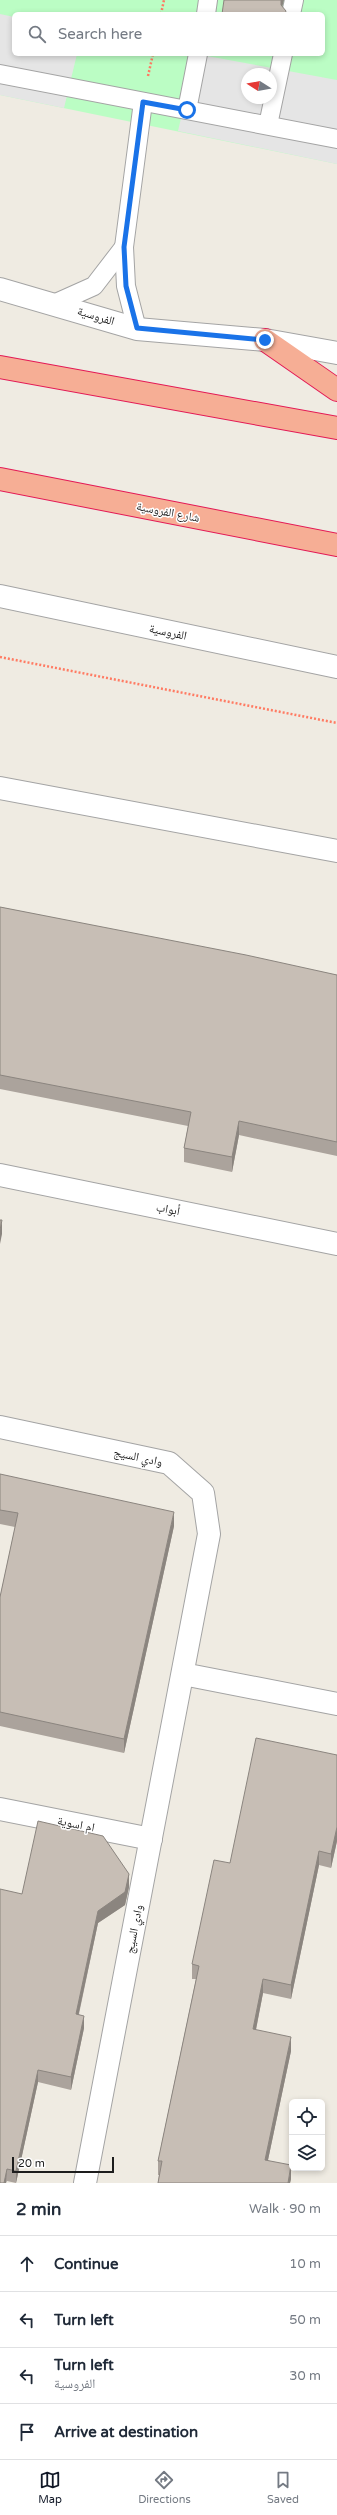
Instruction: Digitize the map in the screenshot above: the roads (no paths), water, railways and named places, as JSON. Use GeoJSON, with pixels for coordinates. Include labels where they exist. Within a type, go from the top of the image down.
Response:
{"type":"FeatureCollection","features":[{"type":"Feature","properties":{"kind":"highway"},"geometry":{"type":"LineString","coordinates":[[265,340],[321,381],[337,390]]}},
{"type":"Feature","properties":{"kind":"highway"},"geometry":{"type":"LineString","coordinates":[[0,367],[337,428]]}},
{"type":"Feature","properties":{"kind":"highway","name":"شارع الفروسية"},"geometry":{"type":"LineString","coordinates":[[0,479],[337,545]]}},
{"type":"Feature","properties":{"kind":"street","name":"الفروسية"},"geometry":{"type":"LineString","coordinates":[[0,289],[56,303],[137,328],[265,340],[337,353]]}},
{"type":"Feature","properties":{"kind":"street","name":"الفروسية"},"geometry":{"type":"LineString","coordinates":[[0,596],[337,667]]}},
{"type":"Feature","properties":{"kind":"street"},"geometry":{"type":"LineString","coordinates":[[0,788],[337,852]]}},
{"type":"Feature","properties":{"kind":"street","name":"أبواب"},"geometry":{"type":"LineString","coordinates":[[0,1175],[337,1244]]}},
{"type":"Feature","properties":{"kind":"street","name":"وادي السيج"},"geometry":{"type":"LineString","coordinates":[[0,1427],[169,1463],[203,1493],[209,1534],[184,1674],[84,2183]]}},
{"type":"Feature","properties":{"kind":"street"},"geometry":{"type":"LineString","coordinates":[[184,1674],[337,1704]]}},
{"type":"Feature","properties":{"kind":"street","name":"ام اسوية"},"geometry":{"type":"LineString","coordinates":[[0,1809],[151,1839]]}},
{"type":"Feature","properties":{"kind":"lane"},"geometry":{"type":"LineString","coordinates":[[206,12],[208,0]]}},
{"type":"Feature","properties":{"kind":"lane"},"geometry":{"type":"LineString","coordinates":[[291,12],[294,0]]}},
{"type":"Feature","properties":{"kind":"lane"},"geometry":{"type":"LineString","coordinates":[[187,110],[198,56]]}},
{"type":"Feature","properties":{"kind":"lane"},"geometry":{"type":"LineString","coordinates":[[268,125],[283,56]]}},
{"type":"Feature","properties":{"kind":"lane"},"geometry":{"type":"LineString","coordinates":[[0,74],[337,139]]}},
{"type":"Feature","properties":{"kind":"lane"},"geometry":{"type":"LineString","coordinates":[[137,328],[126,286],[124,247],[143,102]]}},
{"type":"Feature","properties":{"kind":"lane"},"geometry":{"type":"LineString","coordinates":[[56,303],[94,286],[124,247]]}}]}
